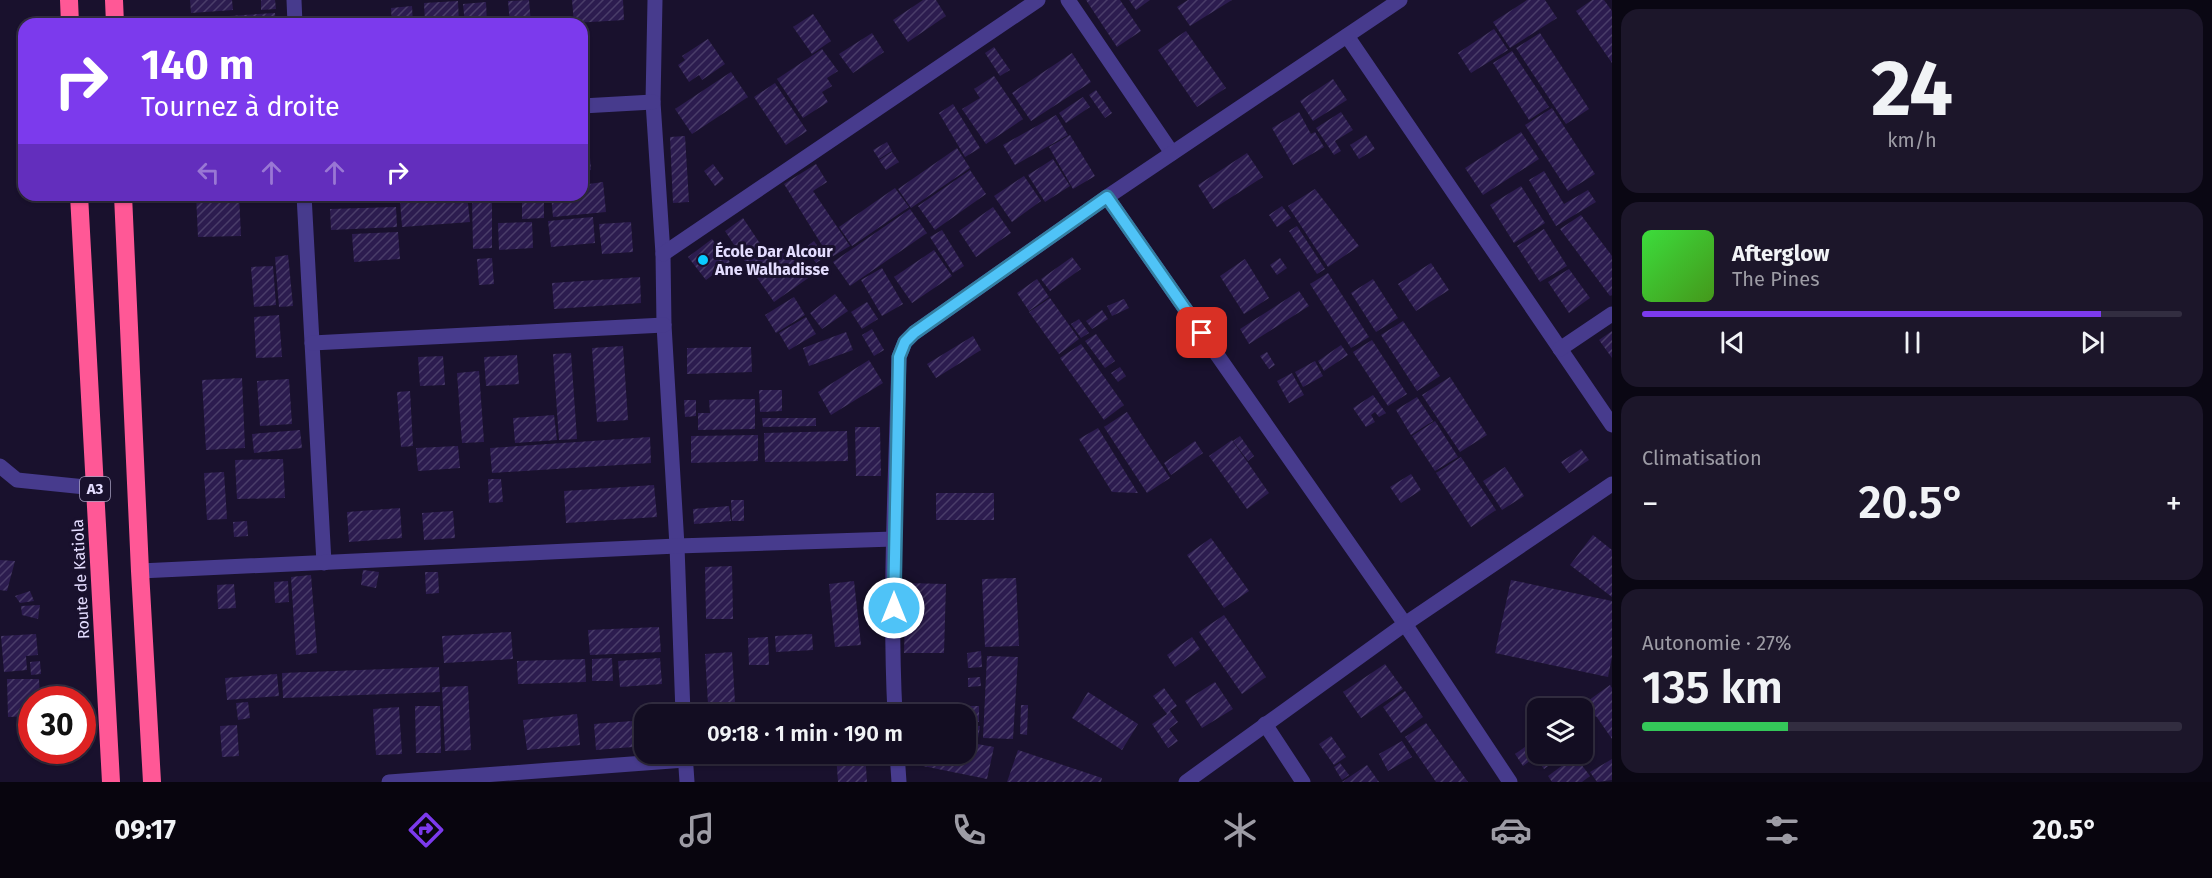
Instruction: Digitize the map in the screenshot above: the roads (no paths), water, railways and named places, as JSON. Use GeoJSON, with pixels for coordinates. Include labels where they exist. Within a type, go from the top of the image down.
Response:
{"type":"FeatureCollection","features":[{"type":"Feature","properties":{"kind":"highway"},"geometry":{"type":"LineString","coordinates":[[69,0],[70,18]]}},
{"type":"Feature","properties":{"kind":"highway"},"geometry":{"type":"LineString","coordinates":[[114,0],[115,18]]}},
{"type":"Feature","properties":{"kind":"highway","name":"Route de Katiola"},"geometry":{"type":"LineString","coordinates":[[79,201],[111,782]]}},
{"type":"Feature","properties":{"kind":"highway"},"geometry":{"type":"LineString","coordinates":[[123,201],[152,782]]}},
{"type":"Feature","properties":{"kind":"street"},"geometry":{"type":"LineString","coordinates":[[294,0],[295,18]]}},
{"type":"Feature","properties":{"kind":"street"},"geometry":{"type":"LineString","coordinates":[[655,0],[653,102],[663,254],[664,325],[677,546],[683,704]]}},
{"type":"Feature","properties":{"kind":"street"},"geometry":{"type":"LineString","coordinates":[[663,254],[1038,0]]}},
{"type":"Feature","properties":{"kind":"street"},"geometry":{"type":"LineString","coordinates":[[1068,0],[1172,153]]}},
{"type":"Feature","properties":{"kind":"street"},"geometry":{"type":"LineString","coordinates":[[894,704],[894,539],[899,357],[905,342],[914,333],[1107,197],[1400,0]]}},
{"type":"Feature","properties":{"kind":"street"},"geometry":{"type":"LineString","coordinates":[[1347,36],[1612,425]]}},
{"type":"Feature","properties":{"kind":"street"},"geometry":{"type":"LineString","coordinates":[[588,106],[653,102]]}},
{"type":"Feature","properties":{"kind":"street"},"geometry":{"type":"LineString","coordinates":[[1107,197],[1405,624],[1510,782]]}},
{"type":"Feature","properties":{"kind":"street"},"geometry":{"type":"LineString","coordinates":[[304,201],[324,563]]}},
{"type":"Feature","properties":{"kind":"street"},"geometry":{"type":"LineString","coordinates":[[1560,349],[1612,314]]}},
{"type":"Feature","properties":{"kind":"street"},"geometry":{"type":"LineString","coordinates":[[312,343],[664,325]]}},
{"type":"Feature","properties":{"kind":"street"},"geometry":{"type":"LineString","coordinates":[[0,466],[17,480],[95,488]]}},
{"type":"Feature","properties":{"kind":"street"},"geometry":{"type":"LineString","coordinates":[[1186,782],[1405,624],[1612,484]]}},
{"type":"Feature","properties":{"kind":"street"},"geometry":{"type":"LineString","coordinates":[[140,572],[677,546],[894,539]]}},
{"type":"Feature","properties":{"kind":"street"},"geometry":{"type":"LineString","coordinates":[[1265,724],[1303,782]]}},
{"type":"Feature","properties":{"kind":"street"},"geometry":{"type":"LineString","coordinates":[[389,782],[634,761]]}},
{"type":"Feature","properties":{"kind":"street"},"geometry":{"type":"LineString","coordinates":[[686,764],[687,782]]}},
{"type":"Feature","properties":{"kind":"street"},"geometry":{"type":"LineString","coordinates":[[898,764],[899,782]]}},
{"type":"Feature","properties":{"kind":"place","name":"École Dar Alcour Ane Walhadisse"},"geometry":{"type":"Point","coordinates":[703,260]}}]}
